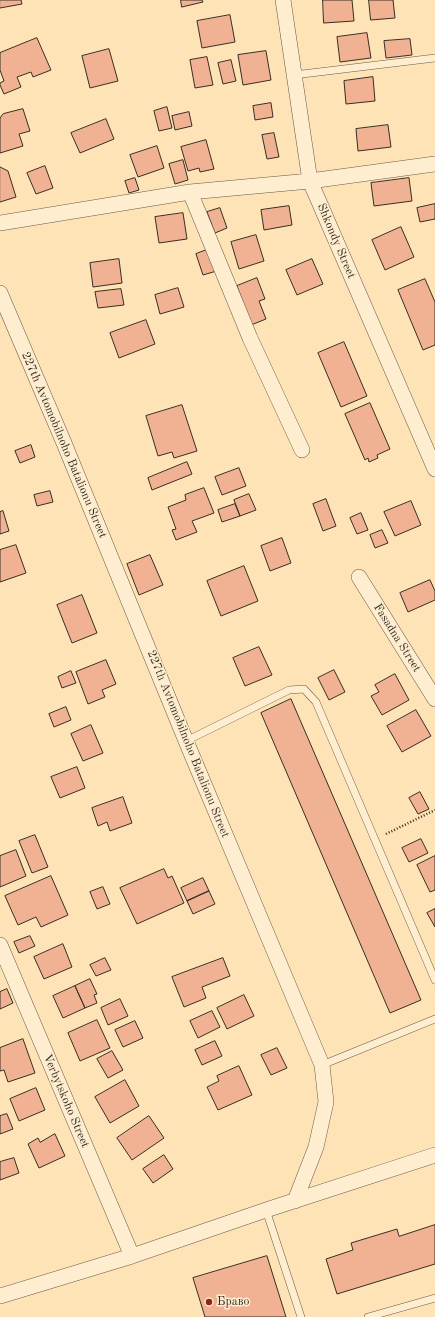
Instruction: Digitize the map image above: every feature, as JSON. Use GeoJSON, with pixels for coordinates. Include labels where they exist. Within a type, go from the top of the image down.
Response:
{"type":"FeatureCollection","features":[{"type":"Feature","properties":{"kind":"street","name":"Shkondy Street"},"geometry":{"type":"LineString","coordinates":[[283,0],[310,181],[435,468]]}},
{"type":"Feature","properties":{"kind":"street"},"geometry":{"type":"LineString","coordinates":[[0,223],[190,192],[310,181],[435,164]]}},
{"type":"Feature","properties":{"kind":"street"},"geometry":{"type":"LineString","coordinates":[[190,192],[250,338],[302,450]]}},
{"type":"Feature","properties":{"kind":"street","name":"227th Avtomobilnoho Batalionu Street"},"geometry":{"type":"LineString","coordinates":[[0,293],[64,443],[186,741],[322,1065],[326,1102],[316,1146],[295,1201]]}},
{"type":"Feature","properties":{"kind":"street","name":"Fasadna Street"},"geometry":{"type":"LineString","coordinates":[[359,577],[435,699]]}},
{"type":"Feature","properties":{"kind":"street","name":"Verbytskoho Street"},"geometry":{"type":"LineString","coordinates":[[0,945],[132,1256]]}},
{"type":"Feature","properties":{"kind":"street"},"geometry":{"type":"LineString","coordinates":[[0,1296],[132,1256],[266,1210],[435,1155]]}},
{"type":"Feature","properties":{"kind":"lane"},"geometry":{"type":"LineString","coordinates":[[294,75],[435,58]]}},
{"type":"Feature","properties":{"kind":"lane"},"geometry":{"type":"LineString","coordinates":[[186,741],[289,690],[304,689],[316,702],[435,980]]}},
{"type":"Feature","properties":{"kind":"lane"},"geometry":{"type":"LineString","coordinates":[[322,1065],[435,1019]]}},
{"type":"Feature","properties":{"kind":"lane"},"geometry":{"type":"LineString","coordinates":[[266,1210],[301,1317]]}},
{"type":"Feature","properties":{"kind":"lane"},"geometry":{"type":"LineString","coordinates":[[368,1317],[435,1298]]}},
{"type":"Feature","properties":{"kind":"path"},"geometry":{"type":"LineString","coordinates":[[374,839],[435,810]]}},
{"type":"Feature","properties":{"kind":"building"},"geometry":{"type":"Polygon","coordinates":[[[0,0],[21,0],[22,4],[0,8],[0,0]]]}},
{"type":"Feature","properties":{"kind":"building"},"geometry":{"type":"Polygon","coordinates":[[[181,0],[202,0],[203,2],[182,7],[181,0]]]}},
{"type":"Feature","properties":{"kind":"building"},"geometry":{"type":"Polygon","coordinates":[[[323,0],[352,0],[354,21],[324,23],[323,0]]]}},
{"type":"Feature","properties":{"kind":"building"},"geometry":{"type":"Polygon","coordinates":[[[369,0],[393,0],[395,18],[371,20],[369,0]]]}},
{"type":"Feature","properties":{"kind":"building"},"geometry":{"type":"Polygon","coordinates":[[[230,15],[235,42],[202,48],[197,21],[230,15]]]}},
{"type":"Feature","properties":{"kind":"building"},"geometry":{"type":"Polygon","coordinates":[[[367,33],[371,58],[340,62],[337,37],[367,33]]]}},
{"type":"Feature","properties":{"kind":"building"},"geometry":{"type":"Polygon","coordinates":[[[37,38],[51,70],[33,77],[31,72],[17,77],[21,87],[4,94],[0,85],[0,83],[4,81],[0,70],[0,53],[37,38]]]}},
{"type":"Feature","properties":{"kind":"building"},"geometry":{"type":"Polygon","coordinates":[[[410,39],[412,55],[386,58],[384,41],[410,39]]]}},
{"type":"Feature","properties":{"kind":"building"},"geometry":{"type":"Polygon","coordinates":[[[109,49],[118,81],[90,88],[82,56],[109,49]]]}},
{"type":"Feature","properties":{"kind":"building"},"geometry":{"type":"Polygon","coordinates":[[[266,51],[271,80],[243,85],[238,55],[266,51]]]}},
{"type":"Feature","properties":{"kind":"building"},"geometry":{"type":"Polygon","coordinates":[[[207,57],[213,85],[195,88],[190,60],[207,57]]]}},
{"type":"Feature","properties":{"kind":"building"},"geometry":{"type":"Polygon","coordinates":[[[231,60],[236,81],[223,84],[218,63],[231,60]]]}},
{"type":"Feature","properties":{"kind":"building"},"geometry":{"type":"Polygon","coordinates":[[[373,77],[375,101],[346,104],[344,81],[373,77]]]}},
{"type":"Feature","properties":{"kind":"building"},"geometry":{"type":"Polygon","coordinates":[[[271,103],[273,117],[255,120],[253,106],[271,103]]]}},
{"type":"Feature","properties":{"kind":"building"},"geometry":{"type":"Polygon","coordinates":[[[167,107],[172,128],[159,131],[154,111],[167,107]]]}},
{"type":"Feature","properties":{"kind":"building"},"geometry":{"type":"Polygon","coordinates":[[[23,109],[30,131],[19,134],[23,146],[0,153],[0,118],[3,114],[23,109]]]}},
{"type":"Feature","properties":{"kind":"building"},"geometry":{"type":"Polygon","coordinates":[[[189,112],[192,126],[175,130],[172,116],[189,112]]]}},
{"type":"Feature","properties":{"kind":"building"},"geometry":{"type":"Polygon","coordinates":[[[106,119],[114,139],[80,153],[71,133],[106,119]]]}},
{"type":"Feature","properties":{"kind":"building"},"geometry":{"type":"Polygon","coordinates":[[[388,125],[391,147],[358,151],[356,129],[388,125]]]}},
{"type":"Feature","properties":{"kind":"building"},"geometry":{"type":"Polygon","coordinates":[[[274,133],[279,157],[267,159],[262,135],[274,133]]]}},
{"type":"Feature","properties":{"kind":"building"},"geometry":{"type":"Polygon","coordinates":[[[206,140],[214,169],[200,172],[199,168],[188,171],[181,147],[206,140]]]}},
{"type":"Feature","properties":{"kind":"building"},"geometry":{"type":"Polygon","coordinates":[[[157,146],[164,168],[138,177],[130,155],[157,146]]]}},
{"type":"Feature","properties":{"kind":"building"},"geometry":{"type":"Polygon","coordinates":[[[183,160],[188,180],[175,184],[169,164],[183,160]]]}},
{"type":"Feature","properties":{"kind":"building"},"geometry":{"type":"Polygon","coordinates":[[[45,166],[53,188],[36,194],[27,173],[45,166]]]}},
{"type":"Feature","properties":{"kind":"building"},"geometry":{"type":"Polygon","coordinates":[[[0,167],[8,171],[16,197],[0,202],[0,167]]]}},
{"type":"Feature","properties":{"kind":"building"},"geometry":{"type":"Polygon","coordinates":[[[135,178],[139,190],[129,193],[125,181],[135,178]]]}},
{"type":"Feature","properties":{"kind":"building"},"geometry":{"type":"Polygon","coordinates":[[[409,178],[412,201],[374,206],[371,183],[409,178]]]}},
{"type":"Feature","properties":{"kind":"building"},"geometry":{"type":"Polygon","coordinates":[[[435,204],[435,219],[420,222],[417,208],[435,204]]]}},
{"type":"Feature","properties":{"kind":"building"},"geometry":{"type":"Polygon","coordinates":[[[289,206],[292,225],[264,230],[261,210],[289,206]]]}},
{"type":"Feature","properties":{"kind":"building"},"geometry":{"type":"Polygon","coordinates":[[[220,208],[227,228],[215,233],[207,212],[220,208]]]}},
{"type":"Feature","properties":{"kind":"building"},"geometry":{"type":"Polygon","coordinates":[[[183,213],[187,239],[159,243],[155,217],[183,213]]]}},
{"type":"Feature","properties":{"kind":"building"},"geometry":{"type":"Polygon","coordinates":[[[401,227],[414,257],[385,270],[372,240],[401,227]]]}},
{"type":"Feature","properties":{"kind":"building"},"geometry":{"type":"Polygon","coordinates":[[[256,235],[264,261],[239,269],[231,242],[256,235]]]}},
{"type":"Feature","properties":{"kind":"building"},"geometry":{"type":"Polygon","coordinates":[[[212,248],[220,270],[203,275],[196,254],[212,248]]]}},
{"type":"Feature","properties":{"kind":"building"},"geometry":{"type":"Polygon","coordinates":[[[119,259],[122,283],[93,287],[90,263],[119,259]]]}},
{"type":"Feature","properties":{"kind":"building"},"geometry":{"type":"Polygon","coordinates":[[[312,259],[323,284],[297,295],[286,270],[312,259]]]}},
{"type":"Feature","properties":{"kind":"building"},"geometry":{"type":"Polygon","coordinates":[[[257,278],[265,299],[259,301],[266,319],[251,325],[237,286],[257,278]]]}},
{"type":"Feature","properties":{"kind":"building"},"geometry":{"type":"Polygon","coordinates":[[[425,279],[435,302],[435,345],[423,350],[398,290],[425,279]]]}},
{"type":"Feature","properties":{"kind":"building"},"geometry":{"type":"Polygon","coordinates":[[[178,288],[184,307],[160,314],[155,295],[178,288]]]}},
{"type":"Feature","properties":{"kind":"building"},"geometry":{"type":"Polygon","coordinates":[[[121,289],[124,305],[98,308],[95,292],[121,289]]]}},
{"type":"Feature","properties":{"kind":"building"},"geometry":{"type":"Polygon","coordinates":[[[146,320],[155,344],[119,358],[110,333],[146,320]]]}},
{"type":"Feature","properties":{"kind":"building"},"geometry":{"type":"Polygon","coordinates":[[[344,342],[367,396],[341,407],[318,353],[344,342]]]}},
{"type":"Feature","properties":{"kind":"building"},"geometry":{"type":"Polygon","coordinates":[[[370,403],[390,449],[377,455],[378,458],[369,462],[368,458],[365,460],[345,414],[370,403]]]}},
{"type":"Feature","properties":{"kind":"building"},"geometry":{"type":"Polygon","coordinates":[[[182,405],[197,451],[174,458],[172,452],[158,456],[146,416],[182,405]]]}},
{"type":"Feature","properties":{"kind":"building"},"geometry":{"type":"Polygon","coordinates":[[[31,445],[35,457],[20,463],[15,451],[31,445]]]}},
{"type":"Feature","properties":{"kind":"building"},"geometry":{"type":"Polygon","coordinates":[[[187,462],[192,474],[152,490],[148,478],[187,462]]]}},
{"type":"Feature","properties":{"kind":"building"},"geometry":{"type":"Polygon","coordinates":[[[239,468],[246,486],[222,495],[215,477],[239,468]]]}},
{"type":"Feature","properties":{"kind":"building"},"geometry":{"type":"Polygon","coordinates":[[[204,488],[214,513],[192,521],[197,532],[176,540],[172,530],[176,529],[168,507],[186,500],[185,495],[204,488]]]}},
{"type":"Feature","properties":{"kind":"building"},"geometry":{"type":"Polygon","coordinates":[[[50,491],[53,502],[37,506],[34,495],[50,491]]]}},
{"type":"Feature","properties":{"kind":"building"},"geometry":{"type":"Polygon","coordinates":[[[249,494],[256,510],[240,516],[234,500],[249,494]]]}},
{"type":"Feature","properties":{"kind":"building"},"geometry":{"type":"Polygon","coordinates":[[[326,499],[336,526],[323,531],[313,504],[326,499]]]}},
{"type":"Feature","properties":{"kind":"building"},"geometry":{"type":"Polygon","coordinates":[[[411,501],[421,525],[395,536],[384,512],[411,501]]]}},
{"type":"Feature","properties":{"kind":"building"},"geometry":{"type":"Polygon","coordinates":[[[235,504],[240,516],[222,522],[218,510],[235,504]]]}},
{"type":"Feature","properties":{"kind":"building"},"geometry":{"type":"Polygon","coordinates":[[[3,511],[9,531],[0,534],[0,512],[3,511]]]}},
{"type":"Feature","properties":{"kind":"building"},"geometry":{"type":"Polygon","coordinates":[[[361,513],[368,530],[357,534],[350,518],[361,513]]]}},
{"type":"Feature","properties":{"kind":"building"},"geometry":{"type":"Polygon","coordinates":[[[382,530],[388,543],[375,548],[370,535],[382,530]]]}},
{"type":"Feature","properties":{"kind":"building"},"geometry":{"type":"Polygon","coordinates":[[[282,538],[291,563],[270,571],[261,546],[282,538]]]}},
{"type":"Feature","properties":{"kind":"building"},"geometry":{"type":"Polygon","coordinates":[[[16,545],[26,573],[0,582],[0,550],[16,545]]]}},
{"type":"Feature","properties":{"kind":"building"},"geometry":{"type":"Polygon","coordinates":[[[150,555],[163,585],[139,595],[127,564],[150,555]]]}},
{"type":"Feature","properties":{"kind":"building"},"geometry":{"type":"Polygon","coordinates":[[[244,566],[258,601],[221,616],[207,581],[244,566]]]}},
{"type":"Feature","properties":{"kind":"building"},"geometry":{"type":"Polygon","coordinates":[[[430,580],[435,591],[435,600],[408,612],[400,593],[430,580]]]}},
{"type":"Feature","properties":{"kind":"building"},"geometry":{"type":"Polygon","coordinates":[[[82,595],[97,633],[72,643],[57,605],[82,595]]]}},
{"type":"Feature","properties":{"kind":"building"},"geometry":{"type":"Polygon","coordinates":[[[259,647],[272,675],[245,686],[233,658],[259,647]]]}},
{"type":"Feature","properties":{"kind":"building"},"geometry":{"type":"Polygon","coordinates":[[[106,660],[116,684],[102,690],[105,697],[88,704],[76,672],[106,660]]]}},
{"type":"Feature","properties":{"kind":"building"},"geometry":{"type":"Polygon","coordinates":[[[334,670],[345,692],[329,700],[318,678],[334,670]]]}},
{"type":"Feature","properties":{"kind":"building"},"geometry":{"type":"Polygon","coordinates":[[[71,671],[76,683],[62,688],[58,677],[71,671]]]}},
{"type":"Feature","properties":{"kind":"building"},"geometry":{"type":"Polygon","coordinates":[[[395,674],[409,700],[382,715],[371,696],[379,692],[375,685],[395,674]]]}},
{"type":"Feature","properties":{"kind":"building"},"geometry":{"type":"Polygon","coordinates":[[[291,699],[421,1000],[390,1013],[261,713],[291,699]]]}},
{"type":"Feature","properties":{"kind":"building"},"geometry":{"type":"Polygon","coordinates":[[[66,707],[71,720],[54,727],[49,714],[66,707]]]}},
{"type":"Feature","properties":{"kind":"building"},"geometry":{"type":"Polygon","coordinates":[[[416,710],[431,736],[402,752],[387,726],[416,710]]]}},
{"type":"Feature","properties":{"kind":"building"},"geometry":{"type":"Polygon","coordinates":[[[91,725],[103,753],[83,761],[71,734],[91,725]]]}},
{"type":"Feature","properties":{"kind":"building"},"geometry":{"type":"Polygon","coordinates":[[[77,767],[85,788],[60,798],[51,777],[77,767]]]}},
{"type":"Feature","properties":{"kind":"building"},"geometry":{"type":"Polygon","coordinates":[[[420,792],[429,809],[418,814],[409,798],[420,792]]]}},
{"type":"Feature","properties":{"kind":"building"},"geometry":{"type":"Polygon","coordinates":[[[123,797],[132,823],[110,831],[107,822],[98,826],[92,808],[123,797]]]}},
{"type":"Feature","properties":{"kind":"building"},"geometry":{"type":"Polygon","coordinates":[[[35,835],[48,867],[32,873],[19,841],[35,835]]]}},
{"type":"Feature","properties":{"kind":"building"},"geometry":{"type":"Polygon","coordinates":[[[421,839],[428,853],[409,862],[402,848],[421,839]]]}},
{"type":"Feature","properties":{"kind":"building"},"geometry":{"type":"Polygon","coordinates":[[[16,850],[26,876],[0,887],[0,856],[16,850]]]}},
{"type":"Feature","properties":{"kind":"building"},"geometry":{"type":"Polygon","coordinates":[[[435,856],[435,890],[430,892],[417,865],[435,856]]]}},
{"type":"Feature","properties":{"kind":"building"},"geometry":{"type":"Polygon","coordinates":[[[164,869],[168,878],[172,876],[184,903],[137,924],[120,888],[164,869]]]}},
{"type":"Feature","properties":{"kind":"building"},"geometry":{"type":"Polygon","coordinates":[[[51,876],[68,915],[41,927],[36,917],[18,925],[5,896],[51,876]]]}},
{"type":"Feature","properties":{"kind":"building"},"geometry":{"type":"Polygon","coordinates":[[[203,878],[209,891],[187,901],[181,888],[203,878]]]}},
{"type":"Feature","properties":{"kind":"building"},"geometry":{"type":"Polygon","coordinates":[[[103,887],[110,904],[97,909],[90,892],[103,887]]]}},
{"type":"Feature","properties":{"kind":"building"},"geometry":{"type":"Polygon","coordinates":[[[209,891],[215,904],[193,914],[187,901],[209,891]]]}},
{"type":"Feature","properties":{"kind":"building"},"geometry":{"type":"Polygon","coordinates":[[[435,909],[435,927],[427,913],[435,909]]]}},
{"type":"Feature","properties":{"kind":"building"},"geometry":{"type":"Polygon","coordinates":[[[30,936],[35,946],[19,953],[14,942],[30,936]]]}},
{"type":"Feature","properties":{"kind":"building"},"geometry":{"type":"Polygon","coordinates":[[[63,944],[72,967],[44,979],[34,957],[63,944]]]}},
{"type":"Feature","properties":{"kind":"building"},"geometry":{"type":"Polygon","coordinates":[[[105,958],[111,970],[96,976],[90,965],[105,958]]]}},
{"type":"Feature","properties":{"kind":"building"},"geometry":{"type":"Polygon","coordinates":[[[223,958],[230,976],[202,987],[206,998],[184,1007],[172,977],[223,958]]]}},
{"type":"Feature","properties":{"kind":"building"},"geometry":{"type":"Polygon","coordinates":[[[90,979],[97,994],[94,995],[97,1003],[85,1008],[75,986],[90,979]]]}},
{"type":"Feature","properties":{"kind":"building"},"geometry":{"type":"Polygon","coordinates":[[[75,986],[85,1008],[63,1018],[53,996],[75,986]]]}},
{"type":"Feature","properties":{"kind":"building"},"geometry":{"type":"Polygon","coordinates":[[[7,989],[13,1003],[0,1009],[0,992],[7,989]]]}},
{"type":"Feature","properties":{"kind":"building"},"geometry":{"type":"Polygon","coordinates":[[[244,995],[254,1016],[227,1029],[217,1008],[244,995]]]}},
{"type":"Feature","properties":{"kind":"building"},"geometry":{"type":"Polygon","coordinates":[[[120,999],[128,1016],[108,1025],[101,1008],[120,999]]]}},
{"type":"Feature","properties":{"kind":"building"},"geometry":{"type":"Polygon","coordinates":[[[212,1011],[220,1027],[198,1038],[190,1021],[212,1011]]]}},
{"type":"Feature","properties":{"kind":"building"},"geometry":{"type":"Polygon","coordinates":[[[97,1020],[110,1048],[80,1061],[68,1033],[97,1020]]]}},
{"type":"Feature","properties":{"kind":"building"},"geometry":{"type":"Polygon","coordinates":[[[135,1021],[143,1038],[123,1047],[115,1030],[135,1021]]]}},
{"type":"Feature","properties":{"kind":"building"},"geometry":{"type":"Polygon","coordinates":[[[23,1039],[35,1073],[8,1082],[4,1070],[0,1071],[0,1048],[23,1039]]]}},
{"type":"Feature","properties":{"kind":"building"},"geometry":{"type":"Polygon","coordinates":[[[215,1041],[222,1056],[202,1065],[195,1050],[215,1041]]]}},
{"type":"Feature","properties":{"kind":"building"},"geometry":{"type":"Polygon","coordinates":[[[277,1048],[287,1068],[271,1075],[261,1055],[277,1048]]]}},
{"type":"Feature","properties":{"kind":"building"},"geometry":{"type":"Polygon","coordinates":[[[112,1051],[123,1070],[108,1078],[97,1059],[112,1051]]]}},
{"type":"Feature","properties":{"kind":"building"},"geometry":{"type":"Polygon","coordinates":[[[239,1066],[252,1095],[218,1110],[207,1087],[219,1081],[217,1076],[239,1066]]]}},
{"type":"Feature","properties":{"kind":"building"},"geometry":{"type":"Polygon","coordinates":[[[125,1080],[139,1106],[110,1123],[95,1097],[125,1080]]]}},
{"type":"Feature","properties":{"kind":"building"},"geometry":{"type":"Polygon","coordinates":[[[36,1088],[45,1110],[19,1121],[10,1099],[36,1088]]]}},
{"type":"Feature","properties":{"kind":"building"},"geometry":{"type":"Polygon","coordinates":[[[7,1114],[13,1129],[0,1134],[0,1116],[7,1114]]]}},
{"type":"Feature","properties":{"kind":"building"},"geometry":{"type":"Polygon","coordinates":[[[149,1116],[164,1138],[132,1160],[117,1138],[149,1116]]]}},
{"type":"Feature","properties":{"kind":"building"},"geometry":{"type":"Polygon","coordinates":[[[55,1134],[65,1156],[39,1168],[28,1144],[38,1138],[40,1142],[55,1134]]]}},
{"type":"Feature","properties":{"kind":"building"},"geometry":{"type":"Polygon","coordinates":[[[164,1155],[173,1169],[153,1183],[143,1169],[164,1155]]]}},
{"type":"Feature","properties":{"kind":"building"},"geometry":{"type":"Polygon","coordinates":[[[14,1158],[19,1173],[0,1180],[0,1162],[14,1158]]]}},
{"type":"Feature","properties":{"kind":"building"},"geometry":{"type":"Polygon","coordinates":[[[435,1225],[435,1264],[337,1294],[326,1259],[353,1250],[351,1243],[397,1229],[399,1236],[435,1225]]]}},
{"type":"Feature","properties":{"kind":"building"},"geometry":{"type":"Polygon","coordinates":[[[267,1256],[286,1317],[205,1317],[193,1278],[267,1256]]]}},
{"type":"Feature","properties":{"kind":"place","name":"Браво"},"geometry":{"type":"Point","coordinates":[209,1302]}}]}
